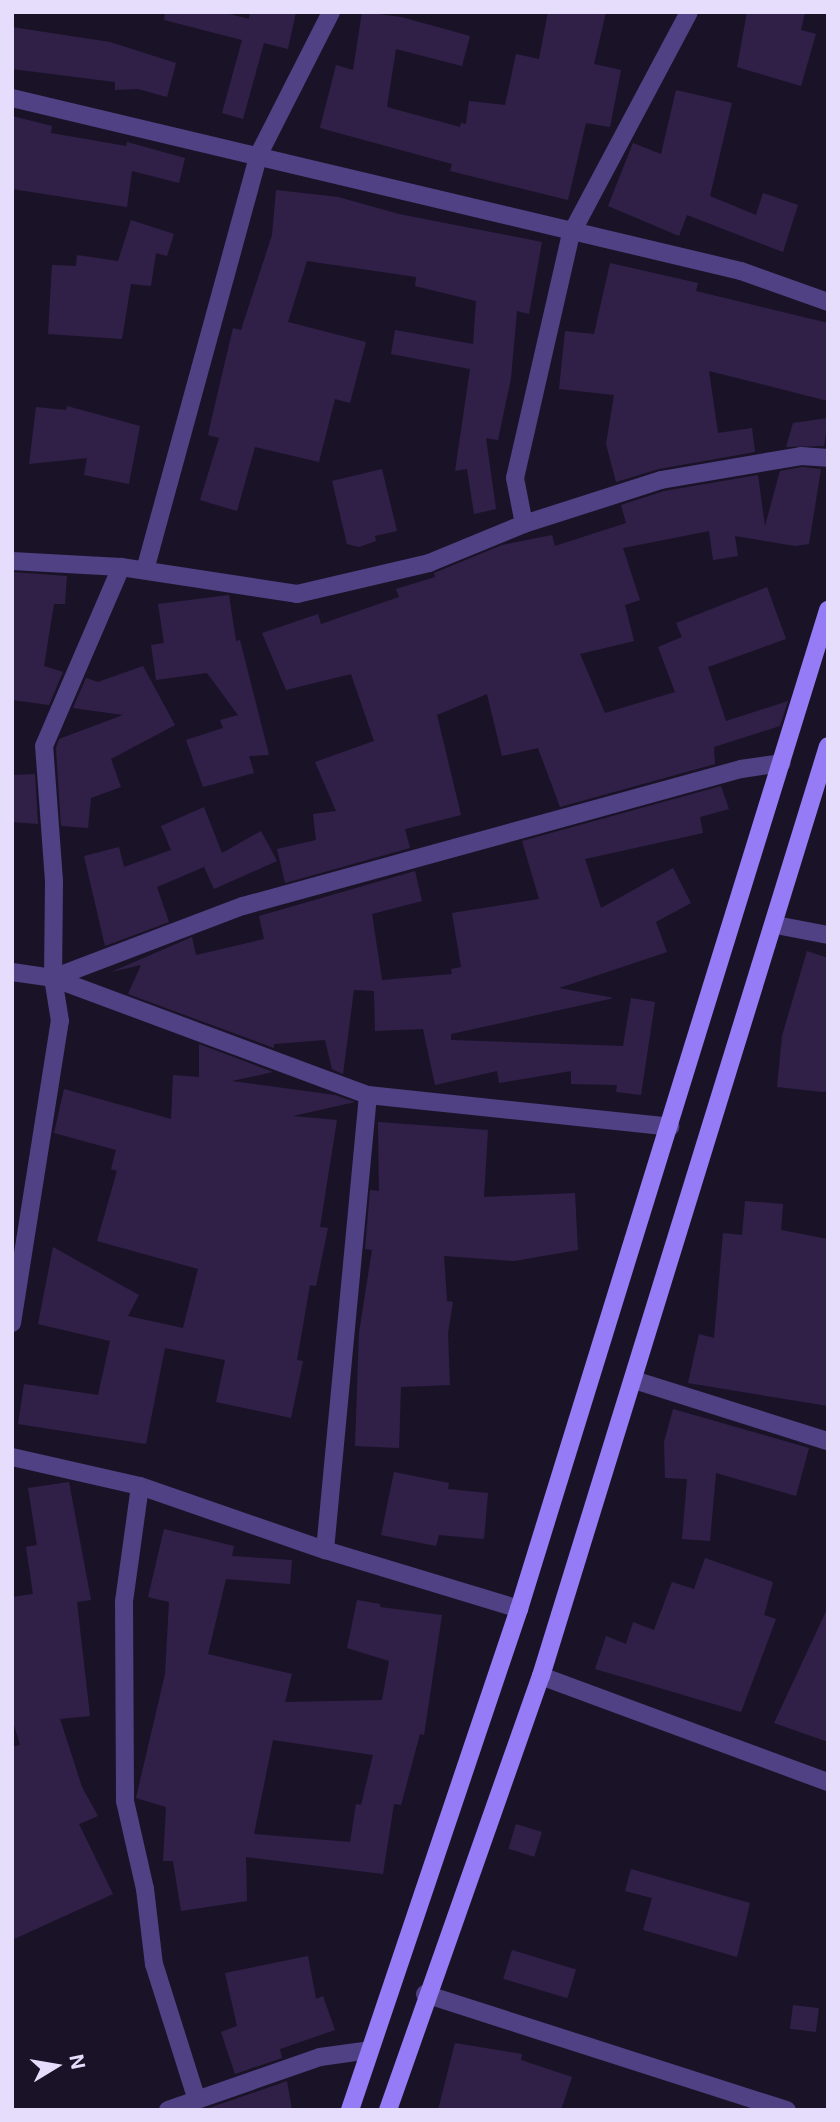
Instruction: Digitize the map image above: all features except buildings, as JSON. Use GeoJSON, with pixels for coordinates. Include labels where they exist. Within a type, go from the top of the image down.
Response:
{"type":"FeatureCollection","features":[{"type":"Feature","properties":{"kind":"main road"},"geometry":{"type":"LineString","coordinates":[[350,2110],[519,1609],[782,763],[823,640],[828,610]]}},
{"type":"Feature","properties":{"kind":"main road"},"geometry":{"type":"LineString","coordinates":[[387,2110],[425,1994],[541,1676],[776,925],[828,746]]}},
{"type":"Feature","properties":{"kind":"street"},"geometry":{"type":"LineString","coordinates":[[145,570],[259,154],[331,12]]}},
{"type":"Feature","properties":{"kind":"street"},"geometry":{"type":"LineString","coordinates":[[524,524],[515,478],[571,234],[690,12]]}},
{"type":"Feature","properties":{"kind":"street"},"geometry":{"type":"LineString","coordinates":[[12,97],[259,154],[571,234],[741,271],[828,302]]}},
{"type":"Feature","properties":{"kind":"street"},"geometry":{"type":"LineString","coordinates":[[12,561],[121,567],[297,594],[429,563],[524,524],[661,480],[801,456],[828,458]]}},
{"type":"Feature","properties":{"kind":"street"},"geometry":{"type":"LineString","coordinates":[[12,1323],[60,1020],[53,978],[54,881],[44,746],[121,567]]}},
{"type":"Feature","properties":{"kind":"street"},"geometry":{"type":"LineString","coordinates":[[53,978],[243,906],[741,769],[782,763]]}},
{"type":"Feature","properties":{"kind":"street"},"geometry":{"type":"LineString","coordinates":[[776,925],[828,935]]}},
{"type":"Feature","properties":{"kind":"street"},"geometry":{"type":"LineString","coordinates":[[12,972],[53,978],[368,1096],[670,1127]]}},
{"type":"Feature","properties":{"kind":"street"},"geometry":{"type":"LineString","coordinates":[[325,1550],[368,1096]]}},
{"type":"Feature","properties":{"kind":"street"},"geometry":{"type":"LineString","coordinates":[[634,1380],[828,1441]]}},
{"type":"Feature","properties":{"kind":"street"},"geometry":{"type":"LineString","coordinates":[[12,1457],[140,1486],[325,1550],[519,1609]]}},
{"type":"Feature","properties":{"kind":"street"},"geometry":{"type":"LineString","coordinates":[[140,1486],[124,1602],[125,1801],[145,1889],[154,1964],[196,2097]]}},
{"type":"Feature","properties":{"kind":"street"},"geometry":{"type":"LineString","coordinates":[[541,1676],[828,1782]]}},
{"type":"Feature","properties":{"kind":"street"},"geometry":{"type":"LineString","coordinates":[[425,1994],[787,2110]]}},
{"type":"Feature","properties":{"kind":"street"},"geometry":{"type":"LineString","coordinates":[[168,2110],[196,2097],[320,2057],[370,2050]]}}]}
